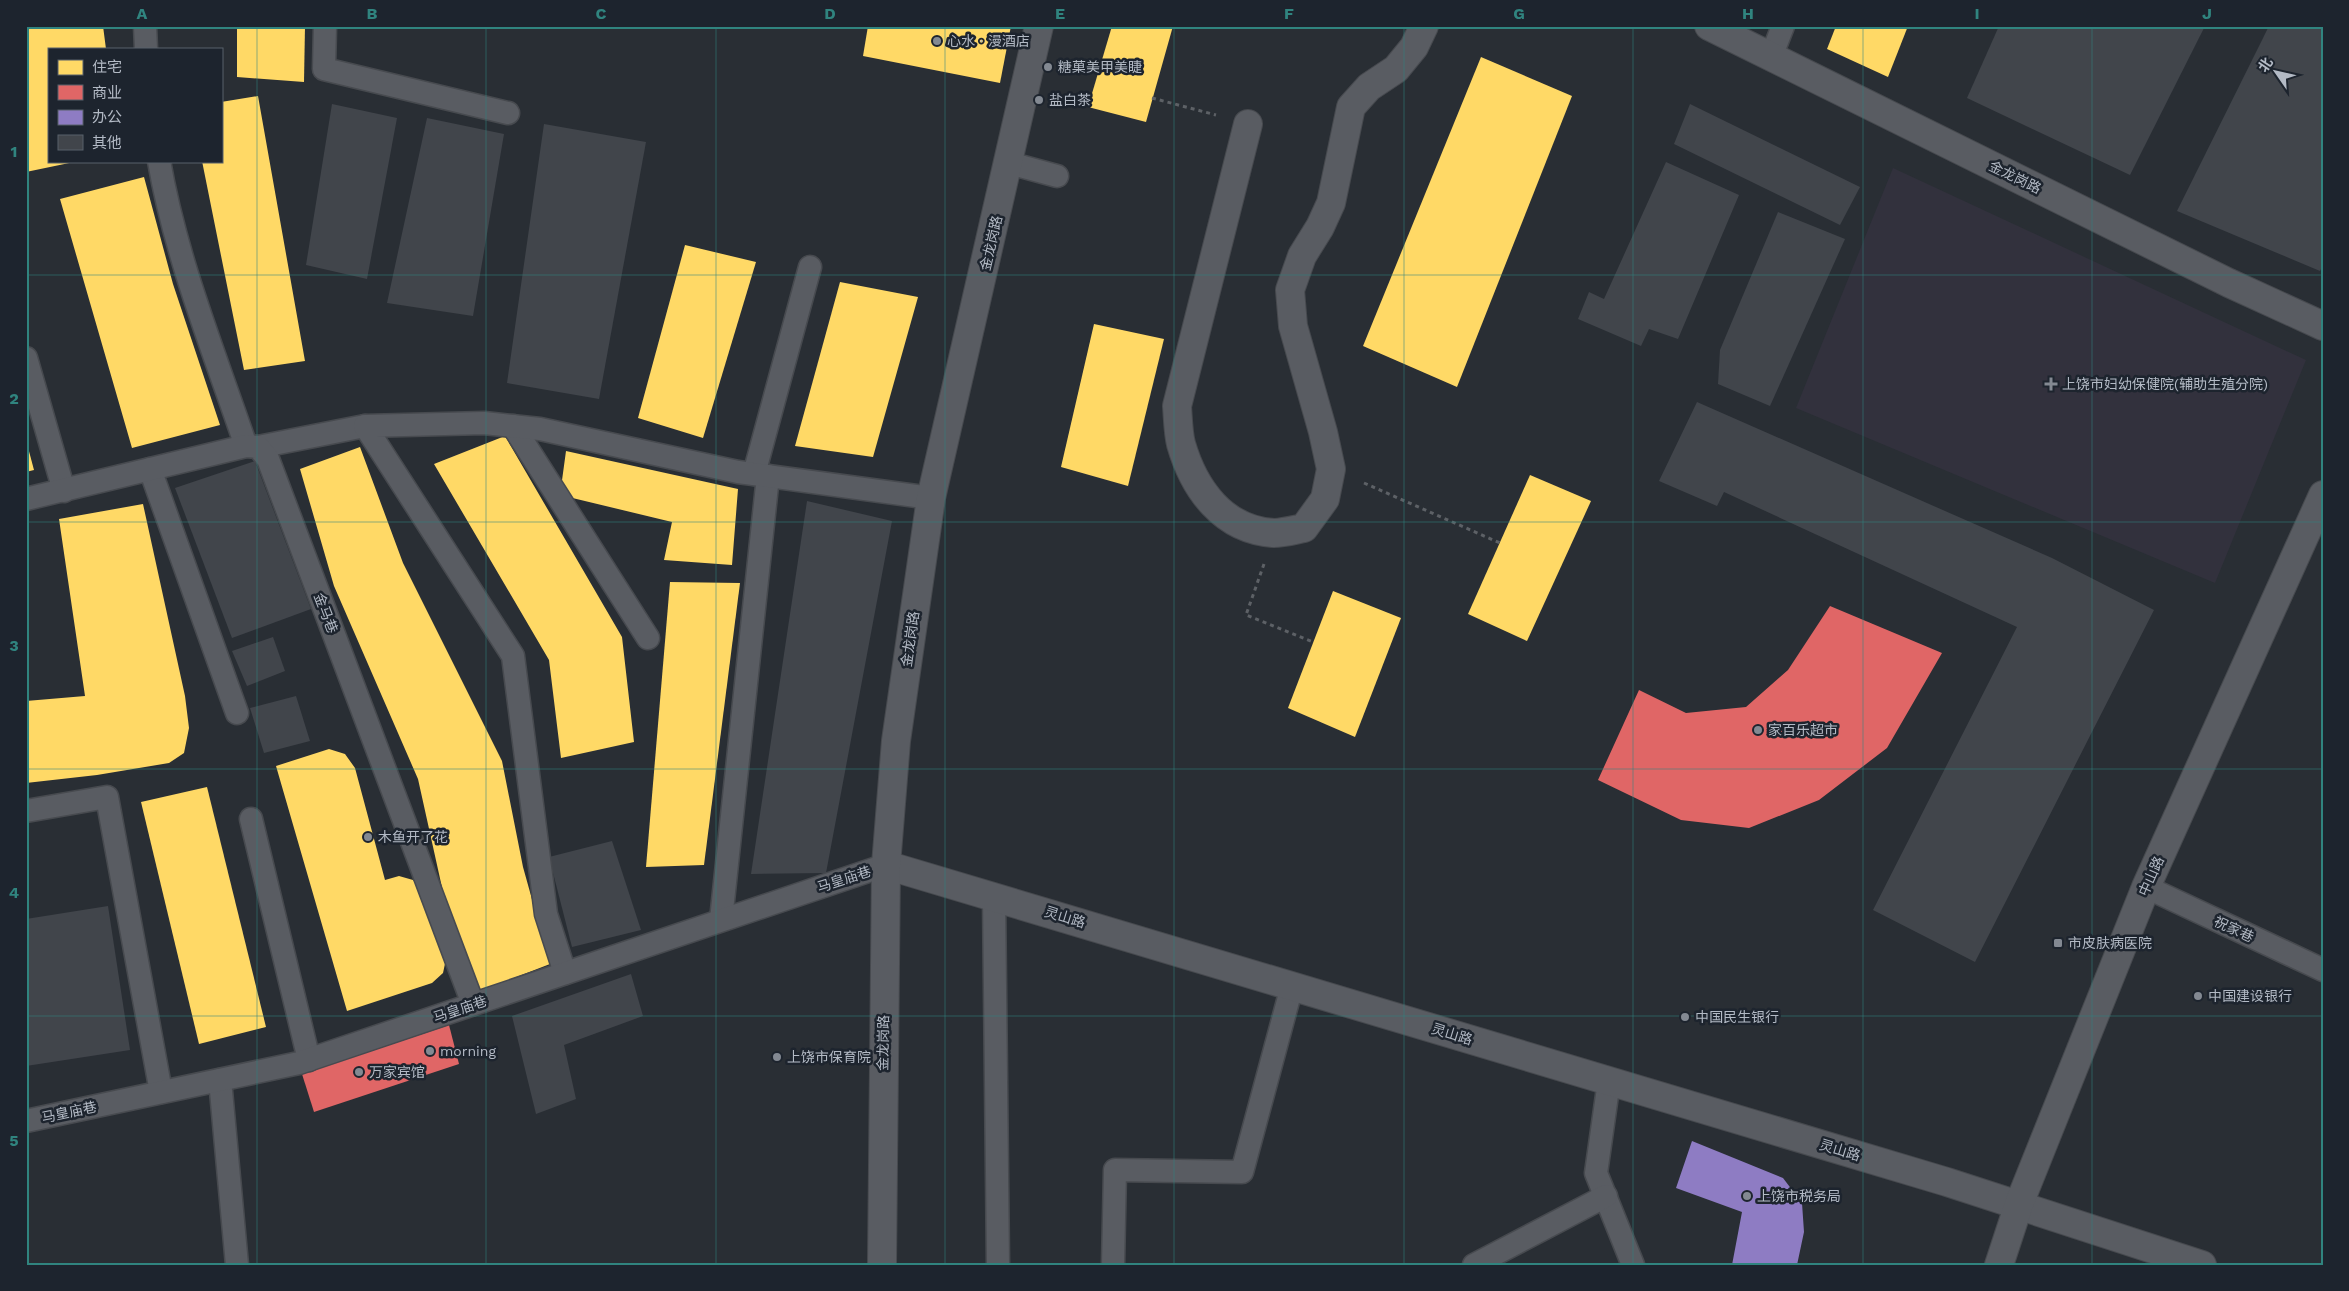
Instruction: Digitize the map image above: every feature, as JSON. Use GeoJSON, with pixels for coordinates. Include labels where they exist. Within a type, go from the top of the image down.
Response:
{"type":"FeatureCollection","features":[{"type":"Feature","properties":{"kind":"street","name":"金龙岗路"},"geometry":{"type":"LineString","coordinates":[[882,1265],[886,865],[896,741],[931,498],[1039,26]]}},
{"type":"Feature","properties":{"kind":"street"},"geometry":{"type":"LineString","coordinates":[[1248,124],[1177,406],[1181,443],[1194,476],[1214,508],[1243,528],[1275,533],[1304,528],[1325,499],[1331,469],[1323,432],[1293,326],[1290,290],[1302,256],[1331,202],[1351,107],[1368,87],[1396,69],[1414,47],[1424,26]]}},
{"type":"Feature","properties":{"kind":"street","name":"金龙岗路"},"geometry":{"type":"LineString","coordinates":[[1709,26],[2229,283],[2323,326]]}},
{"type":"Feature","properties":{"kind":"street","name":"中山路"},"geometry":{"type":"LineString","coordinates":[[1999,1265],[2019,1204],[2146,887],[2323,495]]}},
{"type":"Feature","properties":{"kind":"street","name":"灵山路"},"geometry":{"type":"LineString","coordinates":[[886,865],[2019,1204],[2202,1265]]}},
{"type":"Feature","properties":{"kind":"lane"},"geometry":{"type":"LineString","coordinates":[[145,26],[146,48]]}},
{"type":"Feature","properties":{"kind":"lane"},"geometry":{"type":"LineString","coordinates":[[325,26],[324,69],[508,113]]}},
{"type":"Feature","properties":{"kind":"lane"},"geometry":{"type":"LineString","coordinates":[[1771,57],[1783,26]]}},
{"type":"Feature","properties":{"kind":"lane","name":"金马巷"},"geometry":{"type":"LineString","coordinates":[[159,162],[165,193],[190,281],[252,446],[268,459],[474,1004]]}},
{"type":"Feature","properties":{"kind":"lane"},"geometry":{"type":"LineString","coordinates":[[1009,163],[1056,176]]}},
{"type":"Feature","properties":{"kind":"lane"},"geometry":{"type":"LineString","coordinates":[[721,920],[761,475],[810,267]]}},
{"type":"Feature","properties":{"kind":"lane"},"geometry":{"type":"LineString","coordinates":[[26,358],[64,491]]}},
{"type":"Feature","properties":{"kind":"lane"},"geometry":{"type":"LineString","coordinates":[[26,499],[252,446],[365,426],[431,423],[484,423],[540,429],[761,475],[931,498]]}},
{"type":"Feature","properties":{"kind":"lane"},"geometry":{"type":"LineString","coordinates":[[365,426],[513,656],[546,914],[565,973]]}},
{"type":"Feature","properties":{"kind":"lane"},"geometry":{"type":"LineString","coordinates":[[514,426],[648,638]]}},
{"type":"Feature","properties":{"kind":"lane"},"geometry":{"type":"LineString","coordinates":[[150,469],[237,713]]}},
{"type":"Feature","properties":{"kind":"lane"},"geometry":{"type":"LineString","coordinates":[[26,811],[108,797],[161,1092]]}},
{"type":"Feature","properties":{"kind":"lane"},"geometry":{"type":"LineString","coordinates":[[251,819],[308,1060]]}},
{"type":"Feature","properties":{"kind":"lane","name":"马皇庙巷"},"geometry":{"type":"LineString","coordinates":[[26,1121],[308,1060],[886,865]]}},
{"type":"Feature","properties":{"kind":"lane","name":"祝家巷"},"geometry":{"type":"LineString","coordinates":[[2146,887],[2323,970]]}},
{"type":"Feature","properties":{"kind":"lane"},"geometry":{"type":"LineString","coordinates":[[994,896],[998,1265]]}},
{"type":"Feature","properties":{"kind":"lane"},"geometry":{"type":"LineString","coordinates":[[1112,1265],[1115,1170],[1242,1172],[1292,986]]}},
{"type":"Feature","properties":{"kind":"lane"},"geometry":{"type":"LineString","coordinates":[[220,1080],[237,1265]]}},
{"type":"Feature","properties":{"kind":"lane"},"geometry":{"type":"LineString","coordinates":[[1609,1081],[1596,1173],[1633,1265]]}},
{"type":"Feature","properties":{"kind":"lane"},"geometry":{"type":"LineString","coordinates":[[1474,1265],[1606,1196]]}},
{"type":"Feature","properties":{"kind":"path"},"geometry":{"type":"LineString","coordinates":[[1152,98],[1248,124]]}},
{"type":"Feature","properties":{"kind":"path"},"geometry":{"type":"LineString","coordinates":[[1331,469],[1500,543]]}},
{"type":"Feature","properties":{"kind":"path"},"geometry":{"type":"LineString","coordinates":[[1275,533],[1246,614],[1313,642]]}},
{"type":"Feature","properties":{"kind":"shaded area","name":"上饶市妇幼保健院(辅助生殖分院)"},"geometry":{"type":"Polygon","coordinates":[[[1893,168],[2306,360],[2215,583],[1796,408],[1893,168]]]}},
{"type":"Feature","properties":{"kind":"building: 住宅"},"geometry":{"type":"Polygon","coordinates":[[[26,26],[103,26],[106,48],[48,48],[48,162],[74,162],[26,172],[26,26]]]}},
{"type":"Feature","properties":{"kind":"building: 住宅"},"geometry":{"type":"Polygon","coordinates":[[[237,26],[305,26],[304,82],[237,77],[237,26]]]}},
{"type":"Feature","properties":{"kind":"building: 住宅","name":"心水 · 漫酒店"},"geometry":{"type":"Polygon","coordinates":[[[868,26],[1011,26],[1000,83],[863,56],[868,26]]]}},
{"type":"Feature","properties":{"kind":"building: 住宅"},"geometry":{"type":"Polygon","coordinates":[[[1112,26],[1173,26],[1146,122],[1088,107],[1112,26]]]}},
{"type":"Feature","properties":{"kind":"building: 住宅"},"geometry":{"type":"Polygon","coordinates":[[[1836,26],[1908,26],[1888,77],[1827,49],[1836,26]]]}},
{"type":"Feature","properties":{"kind":"building: 住宅"},"geometry":{"type":"Polygon","coordinates":[[[1481,57],[1572,96],[1457,387],[1363,346],[1481,57]]]}},
{"type":"Feature","properties":{"kind":"building: 住宅"},"geometry":{"type":"Polygon","coordinates":[[[258,96],[305,361],[244,370],[202,162],[222,162],[222,102],[258,96]]]}},
{"type":"Feature","properties":{"kind":"building: 住宅"},"geometry":{"type":"Polygon","coordinates":[[[144,177],[173,284],[220,425],[132,448],[60,199],[144,177]]]}},
{"type":"Feature","properties":{"kind":"building: 住宅"},"geometry":{"type":"Polygon","coordinates":[[[685,245],[756,262],[703,438],[638,418],[685,245]]]}},
{"type":"Feature","properties":{"kind":"building: 住宅"},"geometry":{"type":"Polygon","coordinates":[[[840,282],[918,297],[873,457],[795,446],[840,282]]]}},
{"type":"Feature","properties":{"kind":"building: 住宅"},"geometry":{"type":"Polygon","coordinates":[[[1094,324],[1164,339],[1128,486],[1061,467],[1094,324]]]}},
{"type":"Feature","properties":{"kind":"building: 住宅"},"geometry":{"type":"Polygon","coordinates":[[[505,436],[622,637],[634,742],[561,758],[549,660],[434,464],[505,436]]]}},
{"type":"Feature","properties":{"kind":"building: 住宅"},"geometry":{"type":"Polygon","coordinates":[[[26,440],[34,470],[26,472],[26,440]]]}},
{"type":"Feature","properties":{"kind":"building: 住宅"},"geometry":{"type":"Polygon","coordinates":[[[360,447],[403,563],[502,761],[523,867],[550,964],[478,992],[443,892],[418,779],[334,586],[300,469],[360,447]]]}},
{"type":"Feature","properties":{"kind":"building: 住宅"},"geometry":{"type":"Polygon","coordinates":[[[566,451],[738,489],[732,565],[664,560],[672,522],[560,495],[566,451]]]}},
{"type":"Feature","properties":{"kind":"building: 住宅"},"geometry":{"type":"Polygon","coordinates":[[[1530,475],[1591,501],[1527,641],[1468,614],[1530,475]]]}},
{"type":"Feature","properties":{"kind":"building: 住宅"},"geometry":{"type":"Polygon","coordinates":[[[143,504],[185,696],[189,728],[184,753],[169,763],[97,775],[26,783],[26,701],[85,696],[59,519],[143,504]]]}},
{"type":"Feature","properties":{"kind":"building: 住宅"},"geometry":{"type":"Polygon","coordinates":[[[670,582],[740,583],[704,865],[646,867],[670,582]]]}},
{"type":"Feature","properties":{"kind":"building: 住宅"},"geometry":{"type":"Polygon","coordinates":[[[1333,591],[1401,618],[1355,737],[1288,708],[1333,591]]]}},
{"type":"Feature","properties":{"kind":"building: 住宅"},"geometry":{"type":"Polygon","coordinates":[[[329,749],[345,754],[355,768],[385,880],[399,876],[413,880],[422,890],[446,959],[443,973],[432,983],[347,1011],[276,766],[329,749]]]}},
{"type":"Feature","properties":{"kind":"building: 住宅"},"geometry":{"type":"Polygon","coordinates":[[[207,787],[266,1027],[199,1044],[141,802],[207,787]]]}},
{"type":"Feature","properties":{"kind":"building: 商业","name":"家百乐超市"},"geometry":{"type":"Polygon","coordinates":[[[1830,606],[1942,653],[1887,748],[1819,800],[1749,828],[1681,820],[1598,780],[1639,690],[1686,713],[1746,707],[1788,670],[1830,606]]]}},
{"type":"Feature","properties":{"kind":"building: 商业"},"geometry":{"type":"Polygon","coordinates":[[[449,1025],[459,1064],[314,1112],[302,1074],[449,1025]]]}},
{"type":"Feature","properties":{"kind":"building: 办公","name":"上饶市税务局"},"geometry":{"type":"Polygon","coordinates":[[[1692,1141],[1783,1178],[1802,1203],[1804,1232],[1797,1265],[1732,1265],[1742,1212],[1676,1188],[1692,1141]]]}},
{"type":"Feature","properties":{"kind":"building: 其他"},"geometry":{"type":"Polygon","coordinates":[[[1999,26],[2205,26],[2130,175],[1967,98],[1999,26]]]}},
{"type":"Feature","properties":{"kind":"building: 其他"},"geometry":{"type":"Polygon","coordinates":[[[2269,26],[2323,26],[2323,265],[2320,271],[2177,211],[2269,26]]]}},
{"type":"Feature","properties":{"kind":"building: 其他"},"geometry":{"type":"Polygon","coordinates":[[[332,104],[397,118],[367,279],[306,265],[332,104]]]}},
{"type":"Feature","properties":{"kind":"building: 其他"},"geometry":{"type":"Polygon","coordinates":[[[1690,104],[1860,187],[1840,225],[1674,144],[1690,104]]]}},
{"type":"Feature","properties":{"kind":"building: 其他"},"geometry":{"type":"Polygon","coordinates":[[[427,118],[504,134],[473,316],[387,303],[427,118]]]}},
{"type":"Feature","properties":{"kind":"building: 其他"},"geometry":{"type":"Polygon","coordinates":[[[544,124],[646,142],[599,399],[507,383],[544,124]]]}},
{"type":"Feature","properties":{"kind":"building: 其他"},"geometry":{"type":"Polygon","coordinates":[[[1666,162],[1739,195],[1678,339],[1649,329],[1641,346],[1578,319],[1589,292],[1604,299],[1666,162]]]}},
{"type":"Feature","properties":{"kind":"building: 其他"},"geometry":{"type":"Polygon","coordinates":[[[1778,212],[1845,239],[1770,406],[1718,384],[1720,350],[1778,212]]]}},
{"type":"Feature","properties":{"kind":"building: 其他"},"geometry":{"type":"Polygon","coordinates":[[[1697,402],[2052,558],[2154,610],[1975,962],[1873,910],[2017,627],[1724,492],[1717,506],[1659,481],[1697,402]]]}},
{"type":"Feature","properties":{"kind":"building: 其他"},"geometry":{"type":"Polygon","coordinates":[[[255,461],[311,609],[232,638],[175,488],[255,461]]]}},
{"type":"Feature","properties":{"kind":"building: 其他"},"geometry":{"type":"Polygon","coordinates":[[[807,501],[892,521],[826,873],[751,874],[807,501]]]}},
{"type":"Feature","properties":{"kind":"building: 其他"},"geometry":{"type":"Polygon","coordinates":[[[273,637],[285,671],[247,686],[232,651],[273,637]]]}},
{"type":"Feature","properties":{"kind":"building: 其他"},"geometry":{"type":"Polygon","coordinates":[[[296,696],[310,741],[264,753],[250,708],[296,696]]]}},
{"type":"Feature","properties":{"kind":"building: 其他"},"geometry":{"type":"Polygon","coordinates":[[[612,841],[641,930],[572,947],[549,857],[612,841]]]}},
{"type":"Feature","properties":{"kind":"building: 其他"},"geometry":{"type":"Polygon","coordinates":[[[108,906],[130,1050],[26,1066],[26,919],[108,906]]]}},
{"type":"Feature","properties":{"kind":"building: 其他"},"geometry":{"type":"Polygon","coordinates":[[[631,974],[643,1016],[564,1045],[576,1099],[536,1114],[512,1016],[631,974]]]}},
{"type":"Feature","properties":{"kind":"place","name":"心水 · 漫酒店"},"geometry":{"type":"Point","coordinates":[937,41]}},
{"type":"Feature","properties":{"kind":"place","name":"糖菓美甲美睫"},"geometry":{"type":"Point","coordinates":[1048,67]}},
{"type":"Feature","properties":{"kind":"place","name":"盐白茶"},"geometry":{"type":"Point","coordinates":[1039,100]}},
{"type":"Feature","properties":{"kind":"place","name":"上饶市妇幼保健院(辅助生殖分院)"},"geometry":{"type":"Point","coordinates":[2051,384]}},
{"type":"Feature","properties":{"kind":"place","name":"家百乐超市"},"geometry":{"type":"Point","coordinates":[1758,730]}},
{"type":"Feature","properties":{"kind":"place","name":"木鱼开了花"},"geometry":{"type":"Point","coordinates":[368,837]}},
{"type":"Feature","properties":{"kind":"place","name":"市皮肤病医院"},"geometry":{"type":"Point","coordinates":[2058,943]}},
{"type":"Feature","properties":{"kind":"place","name":"中国建设银行"},"geometry":{"type":"Point","coordinates":[2198,996]}},
{"type":"Feature","properties":{"kind":"place","name":"中国民生银行"},"geometry":{"type":"Point","coordinates":[1685,1017]}},
{"type":"Feature","properties":{"kind":"place","name":"morning"},"geometry":{"type":"Point","coordinates":[430,1051]}},
{"type":"Feature","properties":{"kind":"place","name":"上饶市保育院"},"geometry":{"type":"Point","coordinates":[777,1057]}},
{"type":"Feature","properties":{"kind":"place","name":"万家宾馆"},"geometry":{"type":"Point","coordinates":[359,1072]}},
{"type":"Feature","properties":{"kind":"place","name":"上饶市税务局"},"geometry":{"type":"Point","coordinates":[1747,1196]}}]}
